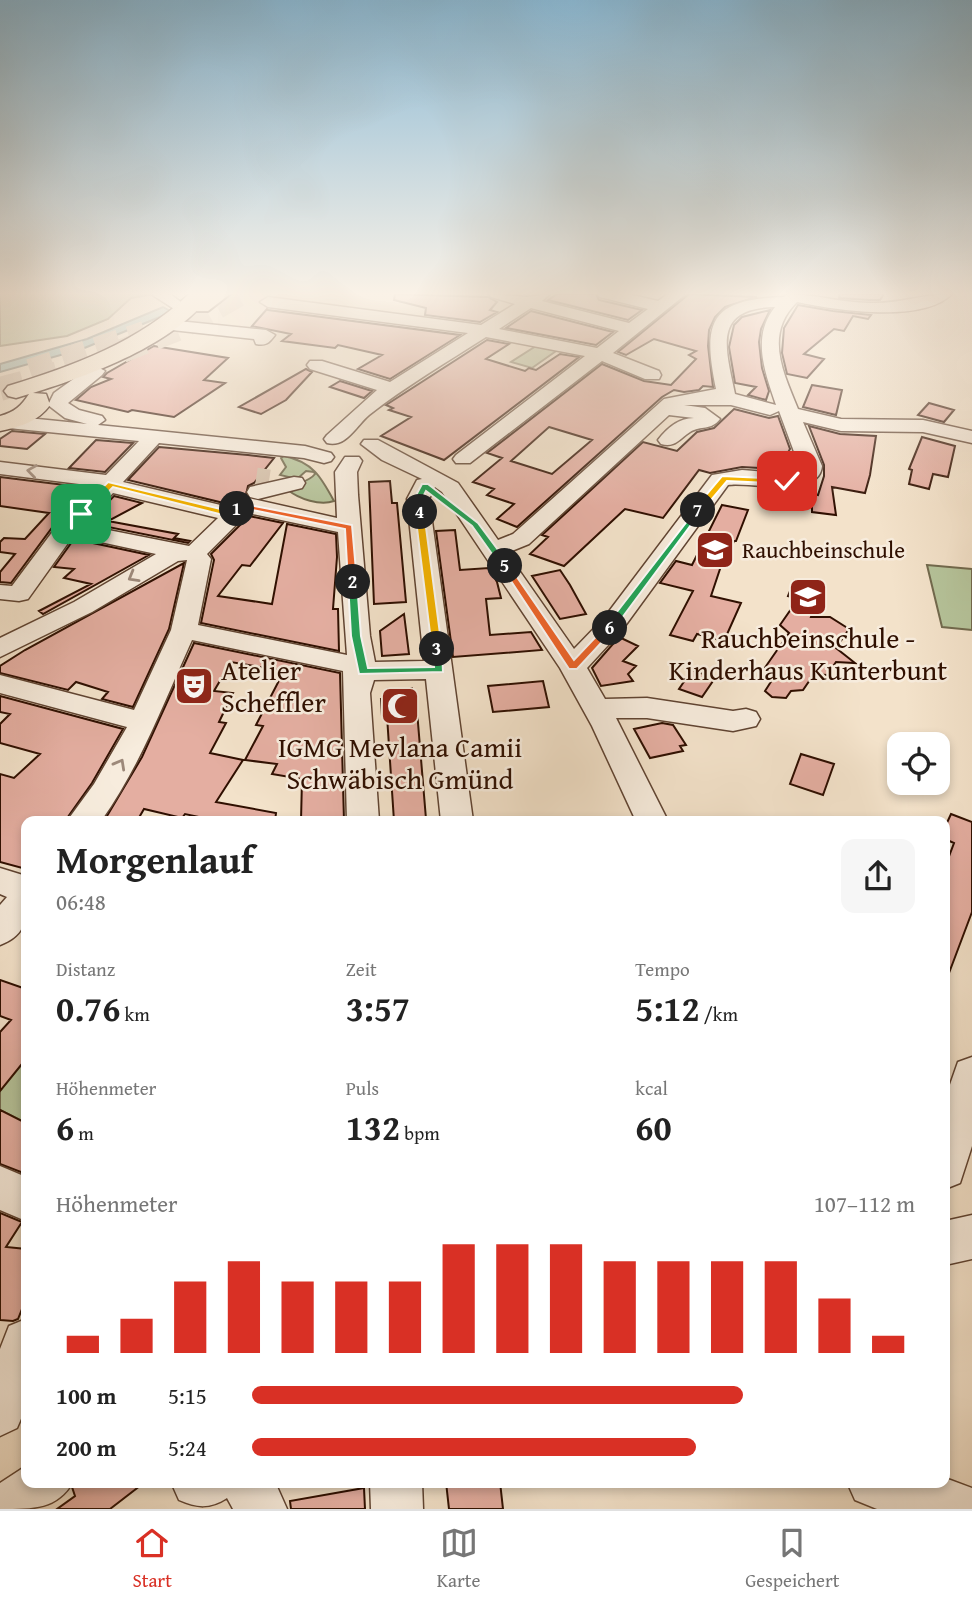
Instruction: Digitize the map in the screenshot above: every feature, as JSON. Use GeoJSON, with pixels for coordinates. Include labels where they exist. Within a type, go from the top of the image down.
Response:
{"type":"FeatureCollection","features":[{"type":"Feature","properties":{"kind":"main road"},"geometry":{"type":"LineString","coordinates":[[12,414],[58,378],[90,364]]}},
{"type":"Feature","properties":{"kind":"main road"},"geometry":{"type":"LineString","coordinates":[[12,414],[110,364]]}},
{"type":"Feature","properties":{"kind":"street"},"geometry":{"type":"LineString","coordinates":[[328,364],[322,367],[381,397]]}},
{"type":"Feature","properties":{"kind":"street"},"geometry":{"type":"LineString","coordinates":[[12,414],[99,421],[258,442],[322,443],[381,397],[432,364]]}},
{"type":"Feature","properties":{"kind":"street"},"geometry":{"type":"LineString","coordinates":[[463,459],[586,364]]}},
{"type":"Feature","properties":{"kind":"street"},"geometry":{"type":"LineString","coordinates":[[626,364],[652,375]]}},
{"type":"Feature","properties":{"kind":"street"},"geometry":{"type":"LineString","coordinates":[[722,364],[727,400]]}},
{"type":"Feature","properties":{"kind":"street"},"geometry":{"type":"LineString","coordinates":[[573,667],[613,624],[720,480],[730,477],[787,481],[797,480],[811,471],[773,364]]}},
{"type":"Feature","properties":{"kind":"street"},"geometry":{"type":"LineString","coordinates":[[96,372],[66,392],[58,405],[72,414],[99,421]]}},
{"type":"Feature","properties":{"kind":"street"},"geometry":{"type":"LineString","coordinates":[[680,386],[770,409]]}},
{"type":"Feature","properties":{"kind":"street"},"geometry":{"type":"LineString","coordinates":[[363,816],[347,467],[361,451],[360,427],[381,397]]}},
{"type":"Feature","properties":{"kind":"street"},"geometry":{"type":"LineString","coordinates":[[494,550],[521,539],[662,411],[678,400],[727,400]]}},
{"type":"Feature","properties":{"kind":"street"},"geometry":{"type":"LineString","coordinates":[[662,411],[698,412],[710,419],[705,423],[687,424],[668,440]]}},
{"type":"Feature","properties":{"kind":"street"},"geometry":{"type":"LineString","coordinates":[[12,414],[155,436],[322,443],[361,451],[437,477],[450,488],[573,667],[597,709],[650,816]]}},
{"type":"Feature","properties":{"kind":"street"},"geometry":{"type":"LineString","coordinates":[[792,414],[841,425],[923,426],[971,437],[959,461]]}},
{"type":"Feature","properties":{"kind":"street"},"geometry":{"type":"LineString","coordinates":[[0,592],[19,594],[67,527],[155,436]]}},
{"type":"Feature","properties":{"kind":"street"},"geometry":{"type":"LineString","coordinates":[[258,442],[307,459],[320,467],[347,495]]}},
{"type":"Feature","properties":{"kind":"street"},"geometry":{"type":"LineString","coordinates":[[322,443],[336,466],[347,495]]}},
{"type":"Feature","properties":{"kind":"street"},"geometry":{"type":"LineString","coordinates":[[361,451],[374,461],[425,485],[475,524]]}},
{"type":"Feature","properties":{"kind":"street"},"geometry":{"type":"LineString","coordinates":[[0,649],[187,553],[261,494],[283,465],[279,458],[282,456]]}},
{"type":"Feature","properties":{"kind":"street"},"geometry":{"type":"LineString","coordinates":[[0,468],[111,484],[261,494],[349,527]]}},
{"type":"Feature","properties":{"kind":"street"},"geometry":{"type":"LineString","coordinates":[[347,495],[353,481],[362,473],[380,469],[394,470]]}},
{"type":"Feature","properties":{"kind":"street"},"geometry":{"type":"LineString","coordinates":[[425,485],[418,499],[456,816]]}},
{"type":"Feature","properties":{"kind":"street"},"geometry":{"type":"LineString","coordinates":[[67,527],[187,553],[199,559],[184,629],[154,693],[144,722],[105,792],[87,816]]}},
{"type":"Feature","properties":{"kind":"street"},"geometry":{"type":"LineString","coordinates":[[184,629],[358,676],[439,670]]}},
{"type":"Feature","properties":{"kind":"street"},"geometry":{"type":"LineString","coordinates":[[0,684],[144,722]]}},
{"type":"Feature","properties":{"kind":"street"},"geometry":{"type":"LineString","coordinates":[[597,709],[647,708],[733,721],[746,719]]}},
{"type":"Feature","properties":{"kind":"street"},"geometry":{"type":"LineString","coordinates":[[0,881],[21,887]]}},
{"type":"Feature","properties":{"kind":"street"},"geometry":{"type":"LineString","coordinates":[[0,930],[21,904]]}},
{"type":"Feature","properties":{"kind":"street"},"geometry":{"type":"LineString","coordinates":[[950,1151],[972,1075]]}},
{"type":"Feature","properties":{"kind":"street"},"geometry":{"type":"LineString","coordinates":[[0,1187],[21,1198]]}},
{"type":"Feature","properties":{"kind":"street"},"geometry":{"type":"LineString","coordinates":[[950,1242],[972,1237]]}},
{"type":"Feature","properties":{"kind":"street"},"geometry":{"type":"LineString","coordinates":[[0,1411],[16,1349]]}},
{"type":"Feature","properties":{"kind":"street"},"geometry":{"type":"LineString","coordinates":[[8,1509],[38,1488]]}},
{"type":"Feature","properties":{"kind":"street"},"geometry":{"type":"LineString","coordinates":[[249,1488],[261,1509]]}},
{"type":"Feature","properties":{"kind":"street"},"geometry":{"type":"LineString","coordinates":[[396,1488],[397,1509]]}},
{"type":"Feature","properties":{"kind":"street"},"geometry":{"type":"LineString","coordinates":[[895,1488],[960,1509]]}},
{"type":"Feature","properties":{"kind":"green space"},"geometry":{"type":"Polygon","coordinates":[[[519,364],[537,364],[532,368],[519,364]]]}},
{"type":"Feature","properties":{"kind":"green space"},"geometry":{"type":"Polygon","coordinates":[[[284,456],[302,462],[315,472],[334,501],[310,501],[288,490],[315,474],[306,471],[297,479],[280,475],[286,467],[281,458],[284,456]]]}},
{"type":"Feature","properties":{"kind":"green space"},"geometry":{"type":"Polygon","coordinates":[[[927,565],[972,569],[972,630],[942,627],[927,565]]]}},
{"type":"Feature","properties":{"kind":"green space"},"geometry":{"type":"Polygon","coordinates":[[[21,1065],[21,1120],[0,1110],[0,1091],[21,1065]]]}},
{"type":"Feature","properties":{"kind":"water"},"geometry":{"type":"Polygon","coordinates":[[[0,364],[27,364],[0,372],[0,364]]]}},
{"type":"Feature","properties":{"kind":"building"},"geometry":{"type":"Polygon","coordinates":[[[122,364],[221,364],[204,380],[225,383],[174,417],[132,410],[128,412],[76,400],[91,387],[111,379],[103,377],[122,364]]]}},
{"type":"Feature","properties":{"kind":"building"},"geometry":{"type":"Polygon","coordinates":[[[366,364],[413,364],[390,379],[358,369],[366,364]]]}},
{"type":"Feature","properties":{"kind":"building"},"geometry":{"type":"Polygon","coordinates":[[[449,364],[504,364],[525,371],[529,368],[536,370],[544,364],[569,364],[444,460],[381,436],[411,417],[389,410],[393,408],[386,405],[449,364]]]}},
{"type":"Feature","properties":{"kind":"building"},"geometry":{"type":"Polygon","coordinates":[[[601,364],[644,381],[671,385],[691,364],[710,364],[713,387],[703,386],[699,390],[684,392],[674,390],[662,397],[517,527],[497,519],[514,504],[487,495],[494,489],[473,482],[502,458],[487,453],[601,364]],[[549,427],[511,461],[552,474],[592,440],[549,427]]]}},
{"type":"Feature","properties":{"kind":"building"},"geometry":{"type":"Polygon","coordinates":[[[732,364],[762,364],[769,391],[766,400],[748,395],[756,387],[735,383],[732,364]]]}},
{"type":"Feature","properties":{"kind":"building"},"geometry":{"type":"Polygon","coordinates":[[[785,364],[819,364],[807,378],[787,374],[785,364]]]}},
{"type":"Feature","properties":{"kind":"building"},"geometry":{"type":"Polygon","coordinates":[[[306,369],[312,372],[286,400],[261,414],[239,407],[306,369]]]}},
{"type":"Feature","properties":{"kind":"building"},"geometry":{"type":"Polygon","coordinates":[[[340,381],[372,391],[364,398],[330,387],[340,381]]]}},
{"type":"Feature","properties":{"kind":"building"},"geometry":{"type":"Polygon","coordinates":[[[812,385],[842,390],[836,415],[803,407],[812,385]]]}},
{"type":"Feature","properties":{"kind":"building"},"geometry":{"type":"Polygon","coordinates":[[[929,403],[954,410],[944,422],[918,415],[929,403]]]}},
{"type":"Feature","properties":{"kind":"building"},"geometry":{"type":"Polygon","coordinates":[[[734,409],[769,418],[778,416],[790,449],[780,466],[791,470],[742,467],[710,473],[699,470],[663,518],[625,509],[564,566],[530,554],[548,537],[542,535],[643,442],[677,451],[697,432],[714,428],[734,409]]]}},
{"type":"Feature","properties":{"kind":"building"},"geometry":{"type":"Polygon","coordinates":[[[809,426],[840,434],[876,436],[865,493],[832,487],[836,515],[812,512],[812,494],[818,495],[824,476],[824,465],[809,426]]]}},
{"type":"Feature","properties":{"kind":"building"},"geometry":{"type":"Polygon","coordinates":[[[12,431],[45,434],[27,449],[0,446],[0,439],[12,431]]]}},
{"type":"Feature","properties":{"kind":"building"},"geometry":{"type":"Polygon","coordinates":[[[922,437],[955,446],[948,477],[933,474],[929,489],[909,484],[912,470],[909,469],[922,437]]]}},
{"type":"Feature","properties":{"kind":"building"},"geometry":{"type":"Polygon","coordinates":[[[96,440],[133,443],[105,472],[69,468],[96,440]]]}},
{"type":"Feature","properties":{"kind":"building"},"geometry":{"type":"Polygon","coordinates":[[[159,447],[274,458],[254,483],[248,486],[246,495],[233,497],[228,504],[128,480],[159,447]]]}},
{"type":"Feature","properties":{"kind":"building"},"geometry":{"type":"Polygon","coordinates":[[[0,477],[89,488],[57,521],[11,583],[0,582],[0,572],[15,554],[0,552],[0,542],[4,538],[25,539],[49,513],[0,506],[0,477]]]}},
{"type":"Feature","properties":{"kind":"building"},"geometry":{"type":"Polygon","coordinates":[[[390,481],[392,503],[397,503],[406,602],[374,604],[369,482],[390,481]]]}},
{"type":"Feature","properties":{"kind":"building"},"geometry":{"type":"Polygon","coordinates":[[[114,496],[142,503],[108,521],[178,534],[174,538],[190,541],[188,543],[88,523],[114,496]]]}},
{"type":"Feature","properties":{"kind":"building"},"geometry":{"type":"Polygon","coordinates":[[[722,505],[748,510],[726,561],[723,560],[711,596],[741,603],[724,641],[697,634],[693,641],[670,635],[693,591],[660,583],[676,561],[692,565],[722,505]]]}},
{"type":"Feature","properties":{"kind":"building"},"geometry":{"type":"Polygon","coordinates":[[[249,516],[283,523],[250,566],[242,565],[218,596],[272,604],[287,524],[336,534],[333,609],[338,609],[339,651],[201,623],[214,560],[211,554],[249,516]]]}},
{"type":"Feature","properties":{"kind":"building"},"geometry":{"type":"Polygon","coordinates":[[[455,530],[460,570],[489,568],[497,582],[501,598],[486,599],[490,635],[531,632],[542,650],[453,657],[436,531],[455,530]]]}},
{"type":"Feature","properties":{"kind":"building"},"geometry":{"type":"Polygon","coordinates":[[[74,539],[149,555],[43,614],[39,611],[91,584],[64,578],[74,569],[54,567],[74,539]]]}},
{"type":"Feature","properties":{"kind":"building"},"geometry":{"type":"Polygon","coordinates":[[[184,563],[169,629],[133,707],[102,699],[108,692],[76,682],[68,690],[0,673],[0,666],[25,650],[184,563]]]}},
{"type":"Feature","properties":{"kind":"building"},"geometry":{"type":"Polygon","coordinates":[[[560,570],[586,614],[560,619],[532,576],[560,570]]]}},
{"type":"Feature","properties":{"kind":"building"},"geometry":{"type":"Polygon","coordinates":[[[794,581],[822,588],[811,617],[830,617],[849,629],[836,648],[855,663],[836,662],[827,675],[814,674],[803,690],[791,691],[786,698],[772,697],[765,691],[774,677],[764,669],[789,633],[780,625],[798,599],[788,596],[794,581]]]}},
{"type":"Feature","properties":{"kind":"building"},"geometry":{"type":"Polygon","coordinates":[[[404,614],[409,654],[382,656],[380,631],[404,614]]]}},
{"type":"Feature","properties":{"kind":"building"},"geometry":{"type":"Polygon","coordinates":[[[619,637],[638,646],[623,661],[636,666],[628,674],[633,681],[601,686],[592,668],[619,637]]]}},
{"type":"Feature","properties":{"kind":"building"},"geometry":{"type":"Polygon","coordinates":[[[194,643],[340,673],[344,816],[301,816],[302,779],[272,774],[277,764],[245,760],[263,726],[256,725],[284,671],[231,662],[214,691],[233,693],[219,722],[226,723],[210,753],[243,760],[216,802],[276,813],[276,816],[174,816],[144,809],[140,816],[107,816],[142,757],[194,643]]]}},
{"type":"Feature","properties":{"kind":"building"},"geometry":{"type":"Polygon","coordinates":[[[692,670],[715,678],[702,697],[679,689],[692,670]]]}},
{"type":"Feature","properties":{"kind":"building"},"geometry":{"type":"Polygon","coordinates":[[[543,681],[549,707],[493,712],[488,686],[543,681]]]}},
{"type":"Feature","properties":{"kind":"building"},"geometry":{"type":"Polygon","coordinates":[[[412,688],[413,699],[416,699],[426,816],[394,816],[387,716],[382,716],[381,699],[388,699],[387,689],[412,688]]]}},
{"type":"Feature","properties":{"kind":"building"},"geometry":{"type":"Polygon","coordinates":[[[0,696],[123,729],[92,783],[69,816],[21,816],[21,868],[0,862],[0,774],[14,778],[40,754],[0,743],[0,724],[10,714],[0,712],[0,696]]]}},
{"type":"Feature","properties":{"kind":"building"},"geometry":{"type":"Polygon","coordinates":[[[662,723],[673,725],[686,745],[680,746],[683,751],[650,758],[634,729],[662,723]]]}},
{"type":"Feature","properties":{"kind":"building"},"geometry":{"type":"Polygon","coordinates":[[[801,754],[834,764],[823,795],[790,784],[801,754]]]}},
{"type":"Feature","properties":{"kind":"building"},"geometry":{"type":"Polygon","coordinates":[[[951,814],[972,822],[972,912],[950,970],[950,854],[954,843],[950,841],[951,814]]]}},
{"type":"Feature","properties":{"kind":"building"},"geometry":{"type":"Polygon","coordinates":[[[0,980],[21,987],[21,1065],[0,1091],[0,1032],[11,1020],[0,1016],[0,980]]]}},
{"type":"Feature","properties":{"kind":"building"},"geometry":{"type":"Polygon","coordinates":[[[0,1110],[21,1120],[21,1172],[0,1164],[0,1110]]]}},
{"type":"Feature","properties":{"kind":"building"},"geometry":{"type":"Polygon","coordinates":[[[0,1213],[21,1222],[6,1247],[21,1248],[21,1312],[18,1319],[0,1320],[0,1213]]]}},
{"type":"Feature","properties":{"kind":"building"},"geometry":{"type":"Polygon","coordinates":[[[72,1488],[137,1488],[110,1509],[57,1509],[75,1496],[72,1488]]]}},
{"type":"Feature","properties":{"kind":"building"},"geometry":{"type":"Polygon","coordinates":[[[364,1488],[365,1509],[291,1509],[290,1501],[364,1488]]]}},
{"type":"Feature","properties":{"kind":"building"},"geometry":{"type":"Polygon","coordinates":[[[447,1488],[501,1488],[503,1509],[449,1509],[447,1488]]]}},
{"type":"Feature","properties":{"kind":"tunnel"},"geometry":{"type":"LineString","coordinates":[[30,371],[50,364]]}},
{"type":"Feature","properties":{"kind":"tunnel"},"geometry":{"type":"LineString","coordinates":[[0,389],[59,373]]}},
{"type":"Feature","properties":{"kind":"tunnel"},"geometry":{"type":"LineString","coordinates":[[256,479],[269,481]]}},
{"type":"Feature","properties":{"kind":"place","name":"Rauchbeinschule"},"geometry":{"type":"Point","coordinates":[715,550]}},
{"type":"Feature","properties":{"kind":"place","name":"Rauchbeinschule - Kinderhaus Kunterbunt"},"geometry":{"type":"Point","coordinates":[808,597]}},
{"type":"Feature","properties":{"kind":"place","name":"Atelier Scheffler"},"geometry":{"type":"Point","coordinates":[194,686]}},
{"type":"Feature","properties":{"kind":"place","name":"IGMG Mevlana Camii Schwäbisch Gmünd"},"geometry":{"type":"Point","coordinates":[400,706]}},
{"type":"Feature","properties":{"kind":"route"},"geometry":{"type":"LineString","coordinates":[[81,514],[111,484],[231,514],[242,505],[349,527],[356,636],[363,671],[439,670],[418,499],[425,485],[475,524],[573,667],[613,624],[720,480],[730,477],[787,481]]}}]}
